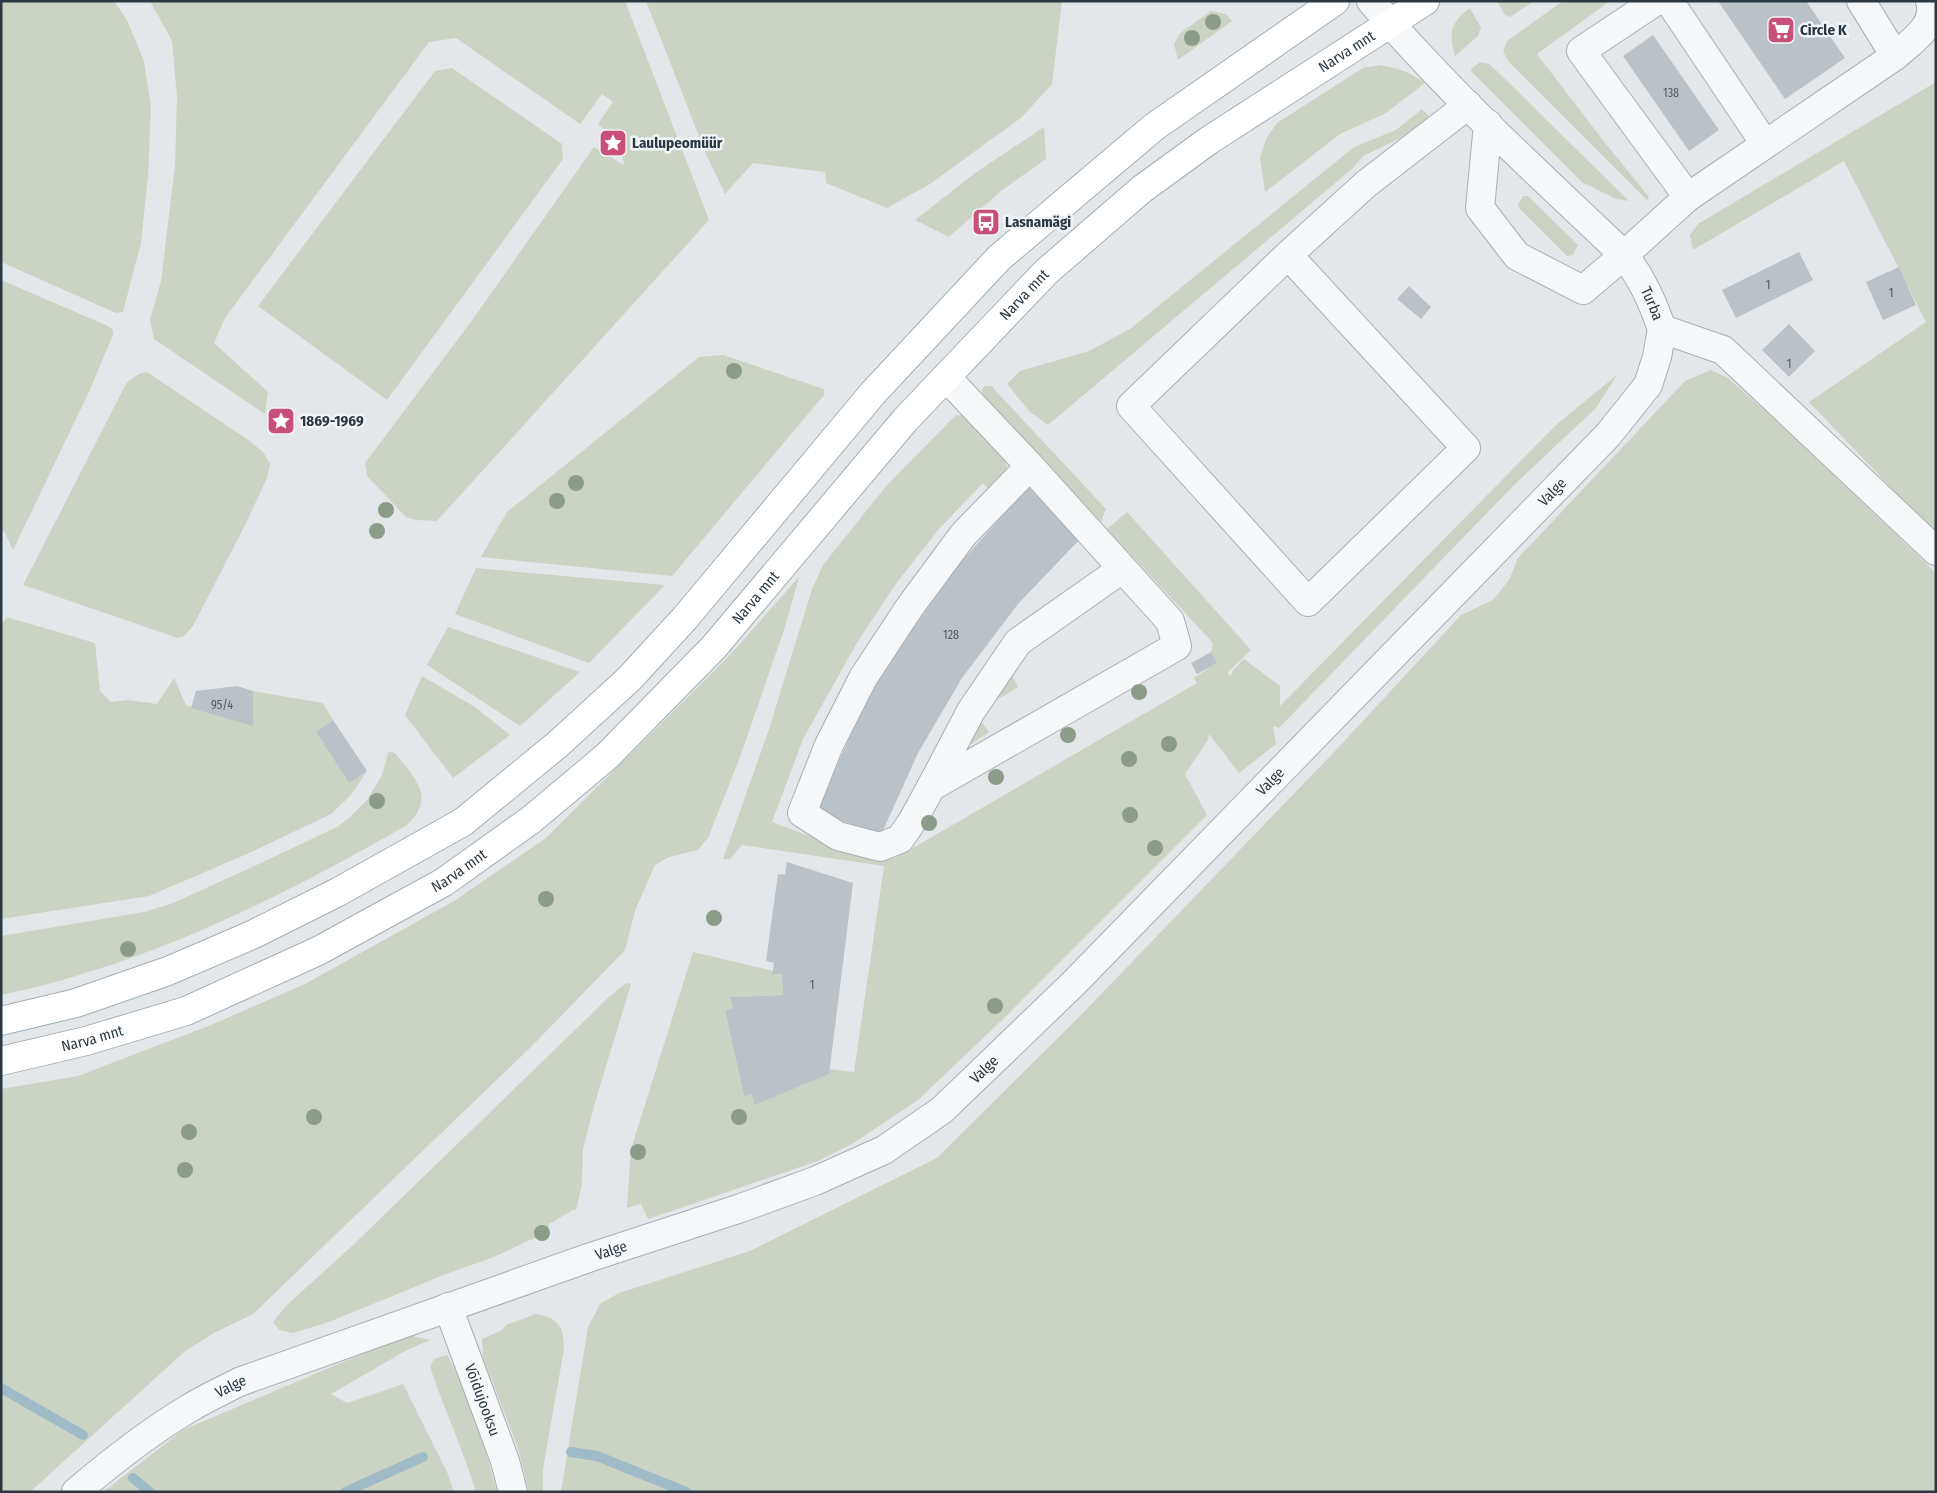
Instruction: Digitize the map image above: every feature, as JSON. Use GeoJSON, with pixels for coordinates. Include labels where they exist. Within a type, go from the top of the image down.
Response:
{"type":"FeatureCollection","features":[{"type":"Feature","properties":{"kind":"main road"},"geometry":{"type":"LineString","coordinates":[[1,1021],[76,1002],[177,967],[254,934],[338,892],[462,822],[558,744],[629,679],[685,618],[873,393],[999,258],[1154,127],[1335,1]]}},
{"type":"Feature","properties":{"kind":"main road","name":"Narva mnt"},"geometry":{"type":"LineString","coordinates":[[1,1061],[86,1041],[186,1011],[318,951],[444,882],[524,824],[607,756],[714,646],[899,427],[1046,272],[1142,189],[1208,141],[1425,1]]}},
{"type":"Feature","properties":{"kind":"street","name":"Turba"},"geometry":{"type":"LineString","coordinates":[[1371,1],[1390,24],[1468,105],[1624,255],[1639,274],[1651,297],[1662,328],[1723,350],[1936,551]]}},
{"type":"Feature","properties":{"kind":"street"},"geometry":{"type":"LineString","coordinates":[[1656,1],[1581,51],[1688,197]]}},
{"type":"Feature","properties":{"kind":"street"},"geometry":{"type":"LineString","coordinates":[[1669,1],[1765,144]]}},
{"type":"Feature","properties":{"kind":"street"},"geometry":{"type":"LineString","coordinates":[[1861,1],[1896,56]]}},
{"type":"Feature","properties":{"kind":"street"},"geometry":{"type":"LineString","coordinates":[[1488,124],[1480,208],[1517,256],[1584,290],[1688,197],[1896,56],[1922,33],[1931,20],[1930,1]]}},
{"type":"Feature","properties":{"kind":"street"},"geometry":{"type":"LineString","coordinates":[[1288,255],[1466,448],[1308,602],[1131,406],[1288,255],[1366,184],[1468,105]]}},
{"type":"Feature","properties":{"kind":"street","name":"Valge"},"geometry":{"type":"LineString","coordinates":[[76,1492],[105,1466],[164,1425],[188,1409],[239,1382],[591,1257],[741,1208],[815,1180],[884,1150],[942,1110],[1074,984],[1608,435],[1648,386],[1657,357],[1662,328]]}},
{"type":"Feature","properties":{"kind":"street"},"geometry":{"type":"LineString","coordinates":[[931,787],[1177,646],[1170,621],[1030,466],[946,377]]}},
{"type":"Feature","properties":{"kind":"street"},"geometry":{"type":"LineString","coordinates":[[1030,466],[964,535],[909,608],[864,678],[829,745],[802,813],[838,836],[880,847],[900,839],[913,820],[970,711],[1018,642],[1122,569]]}},
{"type":"Feature","properties":{"kind":"street","name":"Võidujooksu"},"geometry":{"type":"LineString","coordinates":[[448,1308],[505,1461],[513,1492]]}},
{"type":"Feature","properties":{"kind":"green space"},"geometry":{"type":"Polygon","coordinates":[[[1,1],[114,1],[127,20],[144,61],[151,107],[148,176],[141,243],[123,312],[116,313],[1,262],[1,1]]]}},
{"type":"Feature","properties":{"kind":"green space"},"geometry":{"type":"Polygon","coordinates":[[[150,1],[625,1],[709,220],[437,521],[416,520],[406,517],[367,476],[365,463],[473,319],[594,147],[624,165],[616,142],[598,124],[613,102],[602,94],[580,124],[456,38],[429,42],[225,318],[214,343],[268,392],[265,414],[154,339],[150,320],[161,281],[175,166],[177,97],[172,41],[150,1]]]}},
{"type":"Feature","properties":{"kind":"green space"},"geometry":{"type":"Polygon","coordinates":[[[646,1],[1062,1],[1052,84],[1022,117],[930,184],[887,208],[826,183],[825,172],[753,163],[725,194],[706,154],[646,1]]]}},
{"type":"Feature","properties":{"kind":"green space"},"geometry":{"type":"Polygon","coordinates":[[[1497,1],[1534,1],[1510,17],[1505,15],[1497,1]]]}},
{"type":"Feature","properties":{"kind":"green space"},"geometry":{"type":"Polygon","coordinates":[[[1563,1],[1610,1],[1537,54],[1649,197],[1647,200],[1509,62],[1503,51],[1507,41],[1563,1]]]}},
{"type":"Feature","properties":{"kind":"green space"},"geometry":{"type":"Polygon","coordinates":[[[1470,8],[1481,28],[1478,36],[1455,56],[1452,40],[1453,28],[1459,18],[1470,8]]]}},
{"type":"Feature","properties":{"kind":"green space"},"geometry":{"type":"Polygon","coordinates":[[[1211,11],[1226,14],[1232,21],[1178,60],[1174,44],[1179,34],[1211,11]]]}},
{"type":"Feature","properties":{"kind":"green space"},"geometry":{"type":"Polygon","coordinates":[[[1480,62],[1489,64],[1501,75],[1629,201],[1616,199],[1582,182],[1470,70],[1480,62]]]}},
{"type":"Feature","properties":{"kind":"green space"},"geometry":{"type":"Polygon","coordinates":[[[1380,65],[1404,71],[1425,83],[1386,113],[1340,134],[1265,192],[1260,158],[1266,139],[1277,123],[1363,68],[1380,65]]]}},
{"type":"Feature","properties":{"kind":"green space"},"geometry":{"type":"Polygon","coordinates":[[[452,68],[562,144],[563,159],[387,400],[258,306],[435,71],[452,68]]]}},
{"type":"Feature","properties":{"kind":"green space"},"geometry":{"type":"Polygon","coordinates":[[[1936,82],[1936,535],[1809,402],[1926,322],[1844,161],[1693,250],[1690,235],[1698,224],[1936,82]]]}},
{"type":"Feature","properties":{"kind":"green space"},"geometry":{"type":"Polygon","coordinates":[[[1422,109],[1429,116],[1407,135],[1363,156],[1353,168],[1048,425],[1030,412],[1007,384],[1020,371],[1089,351],[1130,329],[1354,147],[1396,130],[1422,109]]]}},
{"type":"Feature","properties":{"kind":"green space"},"geometry":{"type":"Polygon","coordinates":[[[1044,127],[1046,159],[1001,191],[949,237],[915,220],[975,173],[1044,127]]]}},
{"type":"Feature","properties":{"kind":"green space"},"geometry":{"type":"Polygon","coordinates":[[[1523,196],[1528,196],[1578,245],[1573,255],[1567,256],[1520,209],[1518,205],[1523,196]]]}},
{"type":"Feature","properties":{"kind":"green space"},"geometry":{"type":"Polygon","coordinates":[[[1,280],[108,326],[113,330],[113,335],[88,394],[13,550],[5,533],[1,530],[1,280]]]}},
{"type":"Feature","properties":{"kind":"green space"},"geometry":{"type":"Polygon","coordinates":[[[723,355],[824,389],[824,395],[672,576],[481,557],[507,512],[699,357],[723,355]]]}},
{"type":"Feature","properties":{"kind":"green space"},"geometry":{"type":"Polygon","coordinates":[[[1711,370],[1728,378],[1790,433],[1936,573],[1936,1492],[561,1492],[588,1327],[600,1304],[619,1293],[750,1251],[937,1158],[1079,1017],[1336,750],[1461,615],[1493,600],[1509,580],[1518,558],[1685,381],[1711,370]]]}},
{"type":"Feature","properties":{"kind":"green space"},"geometry":{"type":"Polygon","coordinates":[[[147,372],[247,439],[263,452],[270,464],[267,478],[246,523],[193,626],[184,636],[178,638],[23,585],[127,382],[139,374],[147,372]]]}},
{"type":"Feature","properties":{"kind":"green space"},"geometry":{"type":"Polygon","coordinates":[[[1617,375],[1596,408],[1514,485],[1279,728],[1273,726],[1276,744],[1239,773],[1209,734],[1208,740],[1185,774],[1207,815],[1000,1022],[918,1100],[852,1144],[818,1161],[648,1219],[641,1204],[627,1208],[631,1149],[693,952],[773,971],[773,975],[782,974],[783,995],[731,997],[733,1008],[725,1010],[744,1096],[829,1069],[854,1072],[884,866],[742,845],[730,859],[723,859],[769,729],[812,589],[823,565],[887,485],[956,415],[964,416],[1005,461],[1007,467],[1006,476],[990,491],[983,483],[938,530],[895,585],[858,641],[803,739],[772,822],[866,857],[892,857],[894,859],[1197,683],[1194,678],[1216,663],[1211,652],[1213,643],[1107,529],[1127,512],[1251,650],[1227,673],[1231,676],[1233,670],[1244,659],[1280,686],[1280,706],[1557,424],[1617,375]]]}},
{"type":"Feature","properties":{"kind":"green space"},"geometry":{"type":"Polygon","coordinates":[[[985,386],[992,386],[1106,509],[1101,522],[982,395],[982,390],[985,386]]]}},
{"type":"Feature","properties":{"kind":"green space"},"geometry":{"type":"Polygon","coordinates":[[[476,568],[665,585],[589,663],[455,614],[476,568]]]}},
{"type":"Feature","properties":{"kind":"green space"},"geometry":{"type":"Polygon","coordinates":[[[799,577],[785,627],[739,760],[708,838],[698,850],[669,857],[655,865],[635,911],[625,950],[533,1045],[253,1314],[212,1334],[183,1353],[30,1492],[1,1492],[1,1089],[78,1076],[211,1025],[305,984],[454,901],[546,838],[730,655],[799,577]]]}},
{"type":"Feature","properties":{"kind":"green space"},"geometry":{"type":"Polygon","coordinates":[[[7,617],[95,643],[100,691],[111,702],[128,700],[157,704],[174,678],[186,705],[253,726],[253,691],[323,703],[333,720],[316,732],[349,783],[367,771],[351,795],[331,814],[247,854],[149,896],[1,919],[1,625],[7,617]]]}},
{"type":"Feature","properties":{"kind":"green space"},"geometry":{"type":"Polygon","coordinates":[[[448,627],[580,672],[520,726],[427,665],[448,627]]]}},
{"type":"Feature","properties":{"kind":"green space"},"geometry":{"type":"Polygon","coordinates":[[[1008,668],[1018,687],[978,711],[1008,668]]]}},
{"type":"Feature","properties":{"kind":"green space"},"geometry":{"type":"Polygon","coordinates":[[[422,676],[475,707],[510,735],[453,778],[405,715],[422,676]]]}},
{"type":"Feature","properties":{"kind":"green space"},"geometry":{"type":"Polygon","coordinates":[[[976,715],[989,732],[952,757],[976,715]]]}},
{"type":"Feature","properties":{"kind":"green space"},"geometry":{"type":"Polygon","coordinates":[[[388,753],[395,753],[415,779],[421,796],[416,815],[407,825],[310,878],[211,926],[108,966],[55,982],[1,995],[1,936],[144,912],[173,903],[263,862],[337,827],[349,818],[367,800],[382,775],[388,753]]]}},
{"type":"Feature","properties":{"kind":"green space"},"geometry":{"type":"Polygon","coordinates":[[[626,983],[631,984],[583,1149],[582,1184],[576,1210],[549,1224],[546,1236],[530,1240],[494,1257],[446,1274],[329,1322],[293,1333],[279,1330],[273,1322],[287,1305],[353,1245],[610,996],[626,983]]]}},
{"type":"Feature","properties":{"kind":"green space"},"geometry":{"type":"Polygon","coordinates":[[[536,1314],[550,1318],[559,1325],[563,1335],[564,1349],[543,1469],[543,1492],[529,1492],[518,1448],[483,1358],[482,1339],[502,1330],[506,1325],[536,1314]]]}},
{"type":"Feature","properties":{"kind":"green space"},"geometry":{"type":"Polygon","coordinates":[[[412,1336],[430,1340],[407,1350],[331,1394],[347,1403],[403,1384],[447,1472],[454,1492],[103,1492],[183,1430],[397,1339],[412,1336]]]}},
{"type":"Feature","properties":{"kind":"green space"},"geometry":{"type":"Polygon","coordinates":[[[447,1355],[454,1367],[483,1441],[497,1492],[476,1492],[435,1383],[430,1367],[434,1359],[447,1355]]]}},
{"type":"Feature","properties":{"kind":"building","name":"Circle K"},"geometry":{"type":"Polygon","coordinates":[[[1718,1],[1806,1],[1845,58],[1785,99],[1718,1]]]}},
{"type":"Feature","properties":{"kind":"building"},"geometry":{"type":"Polygon","coordinates":[[[1653,35],[1719,130],[1689,151],[1623,56],[1653,35]]]}},
{"type":"Feature","properties":{"kind":"building"},"geometry":{"type":"Polygon","coordinates":[[[1799,252],[1813,280],[1736,318],[1722,290],[1799,252]]]}},
{"type":"Feature","properties":{"kind":"building"},"geometry":{"type":"Polygon","coordinates":[[[1899,267],[1916,305],[1883,320],[1866,282],[1899,267]]]}},
{"type":"Feature","properties":{"kind":"building"},"geometry":{"type":"Polygon","coordinates":[[[1409,286],[1431,307],[1421,319],[1397,299],[1409,286]]]}},
{"type":"Feature","properties":{"kind":"building"},"geometry":{"type":"Polygon","coordinates":[[[1789,324],[1815,351],[1789,377],[1762,350],[1789,324]]]}},
{"type":"Feature","properties":{"kind":"building"},"geometry":{"type":"Polygon","coordinates":[[[1032,483],[1081,538],[1018,604],[962,678],[918,753],[881,835],[816,812],[856,723],[886,666],[961,562],[1032,483]]]}},
{"type":"Feature","properties":{"kind":"building"},"geometry":{"type":"Polygon","coordinates":[[[1211,652],[1217,663],[1197,674],[1191,663],[1211,652]]]}},
{"type":"Feature","properties":{"kind":"building"},"geometry":{"type":"Polygon","coordinates":[[[237,686],[253,691],[253,726],[191,708],[196,691],[237,686]]]}},
{"type":"Feature","properties":{"kind":"building"},"geometry":{"type":"Polygon","coordinates":[[[333,720],[367,771],[349,783],[316,732],[333,720]]]}},
{"type":"Feature","properties":{"kind":"building"},"geometry":{"type":"Polygon","coordinates":[[[787,862],[853,883],[829,1074],[754,1105],[752,1094],[744,1096],[725,1010],[733,1008],[730,997],[783,995],[782,974],[772,975],[774,963],[766,961],[778,874],[785,875],[787,862]]]}},
{"type":"Feature","properties":{"kind":"waterway"},"geometry":{"type":"LineString","coordinates":[[1,1388],[83,1435]]}},
{"type":"Feature","properties":{"kind":"waterway"},"geometry":{"type":"LineString","coordinates":[[571,1452],[597,1456],[686,1492]]}},
{"type":"Feature","properties":{"kind":"waterway"},"geometry":{"type":"LineString","coordinates":[[345,1492],[423,1457]]}},
{"type":"Feature","properties":{"kind":"waterway"},"geometry":{"type":"LineString","coordinates":[[133,1478],[150,1492]]}},
{"type":"Feature","properties":{"kind":"place","name":"Circle K"},"geometry":{"type":"Point","coordinates":[1781,30]}},
{"type":"Feature","properties":{"kind":"place","name":"Laulupeomüür"},"geometry":{"type":"Point","coordinates":[613,143]}},
{"type":"Feature","properties":{"kind":"place","name":"Lasnamägi"},"geometry":{"type":"Point","coordinates":[986,222]}},
{"type":"Feature","properties":{"kind":"place","name":"1869-1969"},"geometry":{"type":"Point","coordinates":[281,421]}}]}
